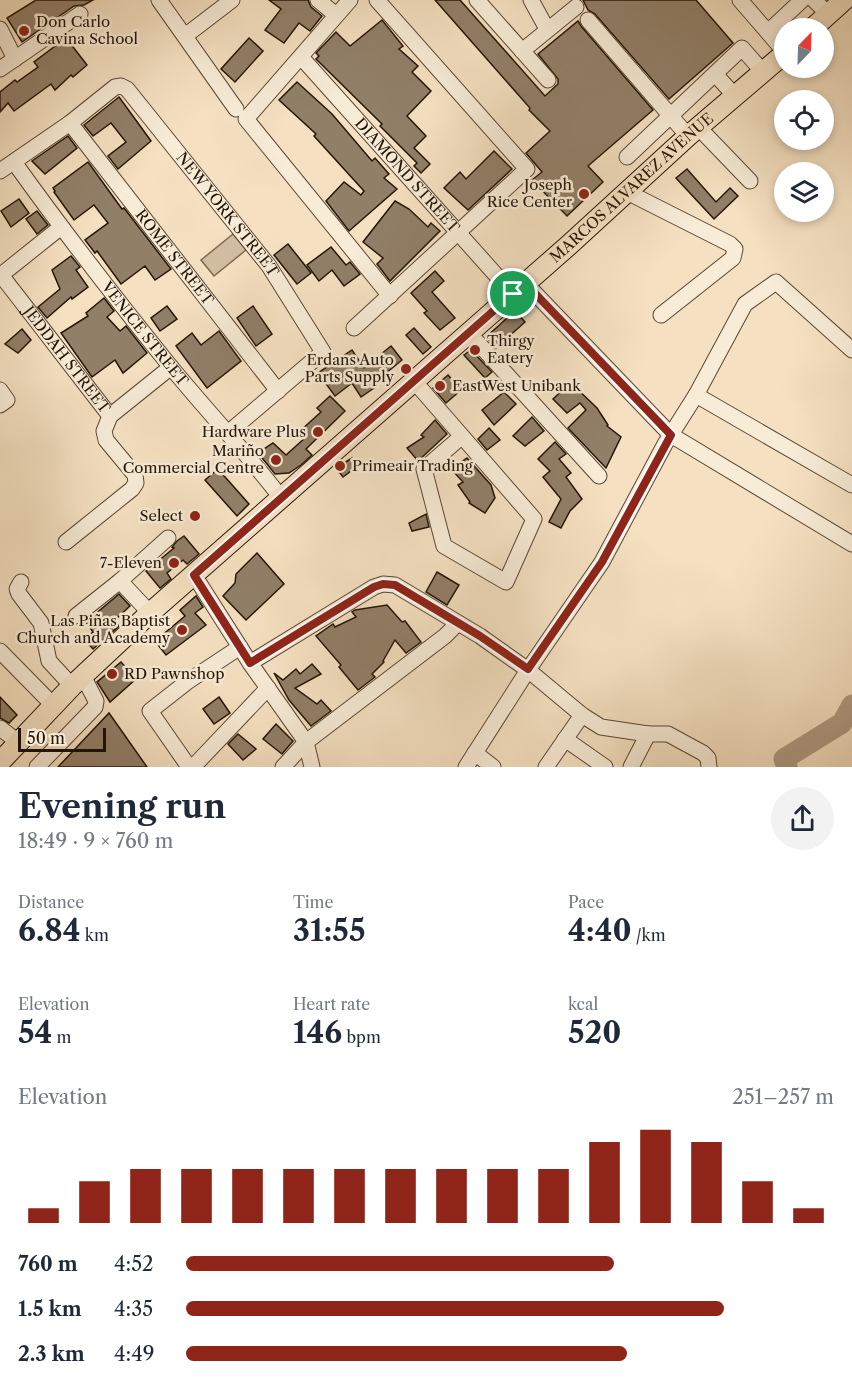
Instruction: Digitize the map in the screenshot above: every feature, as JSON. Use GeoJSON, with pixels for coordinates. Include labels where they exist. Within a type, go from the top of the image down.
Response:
{"type":"FeatureCollection","features":[{"type":"Feature","properties":{"kind":"main road"},"geometry":{"type":"LineString","coordinates":[[824,18],[844,0]]}},
{"type":"Feature","properties":{"kind":"main road","name":"MARCOS ALVAREZ AVENUE"},"geometry":{"type":"LineString","coordinates":[[0,762],[52,705],[150,613],[282,499],[774,62]]}},
{"type":"Feature","properties":{"kind":"street"},"geometry":{"type":"LineString","coordinates":[[159,0],[241,114],[390,296]]}},
{"type":"Feature","properties":{"kind":"street"},"geometry":{"type":"LineString","coordinates":[[185,36],[232,0]]}},
{"type":"Feature","properties":{"kind":"street"},"geometry":{"type":"LineString","coordinates":[[318,0],[336,15]]}},
{"type":"Feature","properties":{"kind":"street"},"geometry":{"type":"LineString","coordinates":[[241,114],[301,57],[350,0]]}},
{"type":"Feature","properties":{"kind":"street"},"geometry":{"type":"LineString","coordinates":[[354,328],[527,169],[377,0]]}},
{"type":"Feature","properties":{"kind":"street"},"geometry":{"type":"LineString","coordinates":[[477,0],[548,80]]}},
{"type":"Feature","properties":{"kind":"street"},"geometry":{"type":"LineString","coordinates":[[531,0],[547,29]]}},
{"type":"Feature","properties":{"kind":"street"},"geometry":{"type":"LineString","coordinates":[[740,0],[774,40]]}},
{"type":"Feature","properties":{"kind":"street"},"geometry":{"type":"LineString","coordinates":[[768,32],[802,0]]}},
{"type":"Feature","properties":{"kind":"street"},"geometry":{"type":"LineString","coordinates":[[814,0],[828,14]]}},
{"type":"Feature","properties":{"kind":"street"},"geometry":{"type":"LineString","coordinates":[[522,51],[576,7]]}},
{"type":"Feature","properties":{"kind":"street"},"geometry":{"type":"LineString","coordinates":[[0,69],[80,14]]}},
{"type":"Feature","properties":{"kind":"street"},"geometry":{"type":"LineString","coordinates":[[588,20],[670,116],[693,132],[750,181]]}},
{"type":"Feature","properties":{"kind":"street"},"geometry":{"type":"LineString","coordinates":[[0,29],[15,59]]}},
{"type":"Feature","properties":{"kind":"street"},"geometry":{"type":"LineString","coordinates":[[654,167],[632,152],[742,48],[763,72]]}},
{"type":"Feature","properties":{"kind":"street","name":"DIAMOND STREET"},"geometry":{"type":"LineString","coordinates":[[301,57],[458,234],[519,289],[671,435],[852,544]]}},
{"type":"Feature","properties":{"kind":"street"},"geometry":{"type":"LineString","coordinates":[[715,74],[735,96]]}},
{"type":"Feature","properties":{"kind":"street","name":"NEW YORK STREET"},"geometry":{"type":"LineString","coordinates":[[70,123],[115,87],[121,86],[127,89],[269,266],[324,352],[278,391]]}},
{"type":"Feature","properties":{"kind":"street"},"geometry":{"type":"LineString","coordinates":[[0,171],[70,123]]}},
{"type":"Feature","properties":{"kind":"street","name":"ROME STREET"},"geometry":{"type":"LineString","coordinates":[[70,123],[278,391]]}},
{"type":"Feature","properties":{"kind":"street","name":"VENICE STREET"},"geometry":{"type":"LineString","coordinates":[[15,162],[61,227],[171,367],[252,460],[282,499]]}},
{"type":"Feature","properties":{"kind":"street"},"geometry":{"type":"LineString","coordinates":[[627,192],[730,244],[735,249],[733,258],[661,315]]}},
{"type":"Feature","properties":{"kind":"street","name":"JEDDAH STREET"},"geometry":{"type":"LineString","coordinates":[[61,227],[1,275],[110,416],[171,367]]}},
{"type":"Feature","properties":{"kind":"street"},"geometry":{"type":"LineString","coordinates":[[466,767],[528,669],[602,562],[745,304],[776,282],[852,350]]}},
{"type":"Feature","properties":{"kind":"street"},"geometry":{"type":"LineString","coordinates":[[469,333],[599,476]]}},
{"type":"Feature","properties":{"kind":"street"},"geometry":{"type":"LineString","coordinates":[[414,381],[534,519],[506,582],[444,546],[424,469],[461,437]]}},
{"type":"Feature","properties":{"kind":"street"},"geometry":{"type":"LineString","coordinates":[[228,433],[278,391]]}},
{"type":"Feature","properties":{"kind":"street"},"geometry":{"type":"LineString","coordinates":[[696,395],[852,485]]}},
{"type":"Feature","properties":{"kind":"street"},"geometry":{"type":"LineString","coordinates":[[66,542],[132,489],[136,483],[135,475],[106,440],[104,431],[110,416]]}},
{"type":"Feature","properties":{"kind":"street"},"geometry":{"type":"LineString","coordinates":[[76,616],[168,538]]}},
{"type":"Feature","properties":{"kind":"street"},"geometry":{"type":"LineString","coordinates":[[194,575],[250,663],[306,742],[312,767]]}},
{"type":"Feature","properties":{"kind":"street"},"geometry":{"type":"LineString","coordinates":[[120,581],[150,613]]}},
{"type":"Feature","properties":{"kind":"street"},"geometry":{"type":"LineString","coordinates":[[21,582],[17,590],[40,623],[49,661],[77,681],[96,701],[95,707],[37,767]]}},
{"type":"Feature","properties":{"kind":"street"},"geometry":{"type":"LineString","coordinates":[[250,663],[374,587],[383,584],[395,585],[528,669],[582,715],[601,727],[648,734],[668,734],[698,749],[708,759],[709,767]]}},
{"type":"Feature","properties":{"kind":"street"},"geometry":{"type":"LineString","coordinates":[[283,767],[306,742],[445,636],[458,623]]}},
{"type":"Feature","properties":{"kind":"street"},"geometry":{"type":"LineString","coordinates":[[189,767],[150,711],[187,682],[240,647]]}},
{"type":"Feature","properties":{"kind":"street"},"geometry":{"type":"LineString","coordinates":[[0,651],[52,705]]}},
{"type":"Feature","properties":{"kind":"street"},"geometry":{"type":"LineString","coordinates":[[193,767],[268,688]]}},
{"type":"Feature","properties":{"kind":"street"},"geometry":{"type":"LineString","coordinates":[[546,767],[582,715]]}},
{"type":"Feature","properties":{"kind":"street"},"geometry":{"type":"LineString","coordinates":[[0,728],[18,742]]}},
{"type":"Feature","properties":{"kind":"street"},"geometry":{"type":"LineString","coordinates":[[631,767],[648,734]]}},
{"type":"Feature","properties":{"kind":"street"},"geometry":{"type":"LineString","coordinates":[[566,739],[605,767]]}},
{"type":"Feature","properties":{"kind":"street"},"geometry":{"type":"LineString","coordinates":[[475,753],[493,767]]}},
{"type":"Feature","properties":{"kind":"street"},"geometry":{"type":"LineString","coordinates":[[0,762],[6,767]]}},
{"type":"Feature","properties":{"kind":"shaded area"},"geometry":{"type":"Polygon","coordinates":[[[233,234],[246,250],[214,276],[201,260],[233,234]]]}},
{"type":"Feature","properties":{"kind":"building","name":"Don Carlo Cavina School"},"geometry":{"type":"Polygon","coordinates":[[[36,0],[93,0],[84,5],[74,6],[22,42],[7,18],[36,0]]]}},
{"type":"Feature","properties":{"kind":"building"},"geometry":{"type":"Polygon","coordinates":[[[269,0],[308,0],[311,7],[322,16],[310,31],[299,23],[284,43],[265,30],[281,9],[269,0]]]}},
{"type":"Feature","properties":{"kind":"building"},"geometry":{"type":"Polygon","coordinates":[[[435,0],[460,0],[545,96],[558,84],[558,79],[538,54],[578,21],[653,110],[588,166],[603,182],[567,216],[532,180],[542,172],[526,153],[550,131],[529,110],[530,108],[435,0]]]}},
{"type":"Feature","properties":{"kind":"building"},"geometry":{"type":"Polygon","coordinates":[[[583,0],[696,0],[733,43],[669,99],[595,14],[588,10],[583,0]]]}},
{"type":"Feature","properties":{"kind":"building"},"geometry":{"type":"Polygon","coordinates":[[[382,20],[403,46],[399,49],[418,66],[412,72],[431,91],[407,116],[426,136],[414,148],[430,164],[421,173],[414,166],[417,163],[380,126],[382,124],[316,59],[319,56],[316,53],[336,32],[350,46],[382,20]]]}},
{"type":"Feature","properties":{"kind":"building"},"geometry":{"type":"Polygon","coordinates":[[[66,38],[87,65],[73,77],[71,75],[55,90],[51,84],[14,111],[8,103],[0,112],[0,92],[38,67],[34,62],[66,38]]]}},
{"type":"Feature","properties":{"kind":"building"},"geometry":{"type":"Polygon","coordinates":[[[249,38],[263,51],[235,82],[221,69],[249,38]]]}},
{"type":"Feature","properties":{"kind":"building"},"geometry":{"type":"Polygon","coordinates":[[[297,82],[332,114],[372,161],[375,158],[389,174],[384,178],[397,189],[349,231],[326,201],[344,182],[361,195],[364,191],[314,136],[316,134],[279,100],[297,82]]]}},
{"type":"Feature","properties":{"kind":"building"},"geometry":{"type":"Polygon","coordinates":[[[119,97],[151,141],[118,169],[108,156],[126,142],[111,123],[93,136],[84,125],[119,97]]]}},
{"type":"Feature","properties":{"kind":"building"},"geometry":{"type":"Polygon","coordinates":[[[68,136],[77,148],[45,174],[32,161],[68,136]]]}},
{"type":"Feature","properties":{"kind":"building"},"geometry":{"type":"Polygon","coordinates":[[[494,151],[512,169],[468,210],[444,188],[460,172],[466,179],[494,151]]]}},
{"type":"Feature","properties":{"kind":"building"},"geometry":{"type":"Polygon","coordinates":[[[88,162],[122,209],[124,208],[171,269],[155,280],[145,266],[121,284],[97,251],[95,253],[85,240],[108,223],[94,205],[74,220],[54,192],[53,188],[88,162]]]}},
{"type":"Feature","properties":{"kind":"building"},"geometry":{"type":"Polygon","coordinates":[[[687,169],[716,202],[730,188],[738,196],[714,219],[676,178],[687,169]]]}},
{"type":"Feature","properties":{"kind":"building"},"geometry":{"type":"Polygon","coordinates":[[[19,199],[29,213],[11,227],[1,211],[19,199]]]}},
{"type":"Feature","properties":{"kind":"building"},"geometry":{"type":"Polygon","coordinates":[[[395,201],[409,209],[428,227],[431,223],[440,231],[390,281],[377,264],[383,258],[363,242],[395,201]]]}},
{"type":"Feature","properties":{"kind":"building"},"geometry":{"type":"Polygon","coordinates":[[[37,211],[48,225],[37,234],[26,219],[37,211]]]}},
{"type":"Feature","properties":{"kind":"building"},"geometry":{"type":"Polygon","coordinates":[[[288,244],[311,273],[297,284],[274,255],[288,244]]]}},
{"type":"Feature","properties":{"kind":"building"},"geometry":{"type":"Polygon","coordinates":[[[331,247],[346,265],[350,262],[360,274],[344,286],[332,270],[319,281],[307,265],[331,247]]]}},
{"type":"Feature","properties":{"kind":"building"},"geometry":{"type":"Polygon","coordinates":[[[71,256],[80,267],[76,270],[88,287],[72,299],[71,297],[47,318],[38,307],[60,289],[52,270],[71,256]]]}},
{"type":"Feature","properties":{"kind":"building"},"geometry":{"type":"Polygon","coordinates":[[[435,271],[444,281],[432,292],[455,318],[440,330],[424,313],[427,311],[411,293],[435,271]]]}},
{"type":"Feature","properties":{"kind":"building"},"geometry":{"type":"Polygon","coordinates":[[[104,298],[114,311],[107,317],[120,331],[126,326],[147,353],[123,373],[115,360],[92,377],[61,333],[88,316],[86,313],[104,298]]]}},
{"type":"Feature","properties":{"kind":"building"},"geometry":{"type":"Polygon","coordinates":[[[167,306],[177,319],[160,331],[151,318],[167,306]]]}},
{"type":"Feature","properties":{"kind":"building"},"geometry":{"type":"Polygon","coordinates":[[[253,306],[272,334],[256,346],[237,318],[253,306]]]}},
{"type":"Feature","properties":{"kind":"building"},"geometry":{"type":"Polygon","coordinates":[[[515,311],[525,322],[496,348],[486,337],[515,311]]]}},
{"type":"Feature","properties":{"kind":"building"},"geometry":{"type":"Polygon","coordinates":[[[414,328],[431,347],[423,354],[406,335],[414,328]]]}},
{"type":"Feature","properties":{"kind":"building"},"geometry":{"type":"Polygon","coordinates":[[[22,329],[31,340],[18,353],[5,344],[22,329]]]}},
{"type":"Feature","properties":{"kind":"building"},"geometry":{"type":"Polygon","coordinates":[[[219,331],[241,361],[207,388],[176,346],[192,333],[201,345],[219,331]]]}},
{"type":"Feature","properties":{"kind":"building"},"geometry":{"type":"Polygon","coordinates":[[[391,346],[402,360],[374,383],[377,386],[361,397],[352,383],[335,396],[318,373],[352,350],[364,368],[391,346]]]}},
{"type":"Feature","properties":{"kind":"building"},"geometry":{"type":"Polygon","coordinates":[[[471,350],[492,372],[485,378],[464,355],[471,350]]]}},
{"type":"Feature","properties":{"kind":"building"},"geometry":{"type":"Polygon","coordinates":[[[448,375],[461,390],[446,403],[433,388],[448,375]]]}},
{"type":"Feature","properties":{"kind":"building"},"geometry":{"type":"Polygon","coordinates":[[[569,384],[571,387],[573,385],[597,408],[607,426],[621,437],[606,468],[568,428],[586,410],[580,403],[567,413],[553,399],[569,384]]]}},
{"type":"Feature","properties":{"kind":"building"},"geometry":{"type":"Polygon","coordinates":[[[504,392],[516,404],[494,425],[482,410],[504,392]]]}},
{"type":"Feature","properties":{"kind":"building"},"geometry":{"type":"Polygon","coordinates":[[[330,396],[345,411],[306,449],[312,455],[301,465],[289,473],[275,474],[258,453],[273,443],[286,455],[306,437],[300,431],[321,412],[317,408],[330,396]]]}},
{"type":"Feature","properties":{"kind":"building"},"geometry":{"type":"Polygon","coordinates":[[[532,417],[544,431],[525,446],[513,436],[532,417]]]}},
{"type":"Feature","properties":{"kind":"building"},"geometry":{"type":"Polygon","coordinates":[[[435,420],[447,434],[418,461],[407,448],[424,437],[421,435],[435,420]]]}},
{"type":"Feature","properties":{"kind":"building"},"geometry":{"type":"Polygon","coordinates":[[[489,428],[500,440],[487,450],[478,439],[489,428]]]}},
{"type":"Feature","properties":{"kind":"building"},"geometry":{"type":"Polygon","coordinates":[[[555,442],[566,454],[559,459],[571,473],[566,477],[582,499],[570,511],[561,528],[549,522],[561,499],[543,477],[550,471],[538,459],[555,442]]]}},
{"type":"Feature","properties":{"kind":"building"},"geometry":{"type":"Polygon","coordinates":[[[352,458],[355,468],[343,477],[336,468],[352,458]]]}},
{"type":"Feature","properties":{"kind":"building"},"geometry":{"type":"Polygon","coordinates":[[[467,458],[491,485],[495,498],[485,513],[469,503],[458,485],[463,482],[451,469],[467,458]]]}},
{"type":"Feature","properties":{"kind":"building"},"geometry":{"type":"Polygon","coordinates":[[[218,469],[249,504],[237,516],[205,480],[218,469]]]}},
{"type":"Feature","properties":{"kind":"building"},"geometry":{"type":"Polygon","coordinates":[[[426,514],[429,527],[412,531],[409,523],[426,514]]]}},
{"type":"Feature","properties":{"kind":"building"},"geometry":{"type":"Polygon","coordinates":[[[184,536],[199,554],[187,564],[183,560],[167,573],[171,579],[160,588],[146,571],[174,548],[172,547],[184,536]]]}},
{"type":"Feature","properties":{"kind":"building"},"geometry":{"type":"Polygon","coordinates":[[[257,553],[284,584],[246,620],[223,596],[235,583],[236,574],[257,553]]]}},
{"type":"Feature","properties":{"kind":"building"},"geometry":{"type":"Polygon","coordinates":[[[437,572],[459,585],[447,605],[426,592],[437,572]]]}},
{"type":"Feature","properties":{"kind":"building"},"geometry":{"type":"Polygon","coordinates":[[[119,594],[130,606],[114,621],[119,626],[93,649],[84,639],[93,632],[86,622],[119,594]]]}},
{"type":"Feature","properties":{"kind":"building"},"geometry":{"type":"Polygon","coordinates":[[[196,596],[203,607],[195,613],[206,625],[166,655],[155,641],[185,616],[180,610],[196,596]]]}},
{"type":"Feature","properties":{"kind":"building"},"geometry":{"type":"Polygon","coordinates":[[[387,605],[402,622],[405,621],[421,642],[406,653],[395,640],[384,662],[372,674],[375,677],[358,690],[339,667],[341,665],[316,636],[333,624],[335,627],[356,617],[352,612],[355,610],[387,605]]]}},
{"type":"Feature","properties":{"kind":"building"},"geometry":{"type":"Polygon","coordinates":[[[121,662],[136,679],[110,702],[97,682],[121,662]]]}},
{"type":"Feature","properties":{"kind":"building"},"geometry":{"type":"Polygon","coordinates":[[[312,664],[321,674],[295,688],[317,704],[321,700],[331,711],[311,726],[289,700],[274,673],[283,680],[296,669],[300,674],[312,664]]]}},
{"type":"Feature","properties":{"kind":"building"},"geometry":{"type":"Polygon","coordinates":[[[0,697],[17,715],[9,723],[0,718],[0,697]]]}},
{"type":"Feature","properties":{"kind":"building"},"geometry":{"type":"Polygon","coordinates":[[[219,697],[230,713],[214,724],[203,709],[219,697]]]}},
{"type":"Feature","properties":{"kind":"building"},"geometry":{"type":"Polygon","coordinates":[[[109,713],[147,767],[58,767],[109,713]]]}},
{"type":"Feature","properties":{"kind":"building"},"geometry":{"type":"Polygon","coordinates":[[[276,724],[293,741],[282,754],[263,739],[276,724]]]}},
{"type":"Feature","properties":{"kind":"building"},"geometry":{"type":"Polygon","coordinates":[[[238,734],[256,749],[243,760],[228,744],[238,734]]]}},
{"type":"Feature","properties":{"kind":"waterway"},"geometry":{"type":"LineString","coordinates":[[787,767],[784,759],[842,723],[852,705]]}},
{"type":"Feature","properties":{"kind":"place","name":"Don Carlo Cavina School"},"geometry":{"type":"Point","coordinates":[24,31]}},
{"type":"Feature","properties":{"kind":"place","name":"Joseph Rice Center"},"geometry":{"type":"Point","coordinates":[584,194]}},
{"type":"Feature","properties":{"kind":"place","name":"Thirgy Eatery"},"geometry":{"type":"Point","coordinates":[475,350]}},
{"type":"Feature","properties":{"kind":"place","name":"Erdans Auto Parts Supply"},"geometry":{"type":"Point","coordinates":[406,369]}},
{"type":"Feature","properties":{"kind":"place","name":"EastWest Unibank"},"geometry":{"type":"Point","coordinates":[440,386]}},
{"type":"Feature","properties":{"kind":"place","name":"Hardware Plus"},"geometry":{"type":"Point","coordinates":[318,432]}},
{"type":"Feature","properties":{"kind":"place","name":"Mariño Commercial Centre"},"geometry":{"type":"Point","coordinates":[276,460]}},
{"type":"Feature","properties":{"kind":"place","name":"Primeair Trading"},"geometry":{"type":"Point","coordinates":[340,466]}},
{"type":"Feature","properties":{"kind":"place","name":"Select"},"geometry":{"type":"Point","coordinates":[195,516]}},
{"type":"Feature","properties":{"kind":"place","name":"7-Eleven"},"geometry":{"type":"Point","coordinates":[174,563]}},
{"type":"Feature","properties":{"kind":"place","name":"Las Piñas Baptist Church and Academy"},"geometry":{"type":"Point","coordinates":[182,630]}},
{"type":"Feature","properties":{"kind":"place","name":"RD Pawnshop"},"geometry":{"type":"Point","coordinates":[112,674]}},
{"type":"Feature","properties":{"kind":"route"},"geometry":{"type":"LineString","coordinates":[[525,283],[671,435],[602,562],[528,669],[480,636],[395,585],[383,584],[374,587],[250,663],[194,575],[513,294],[525,283]]}}]}
